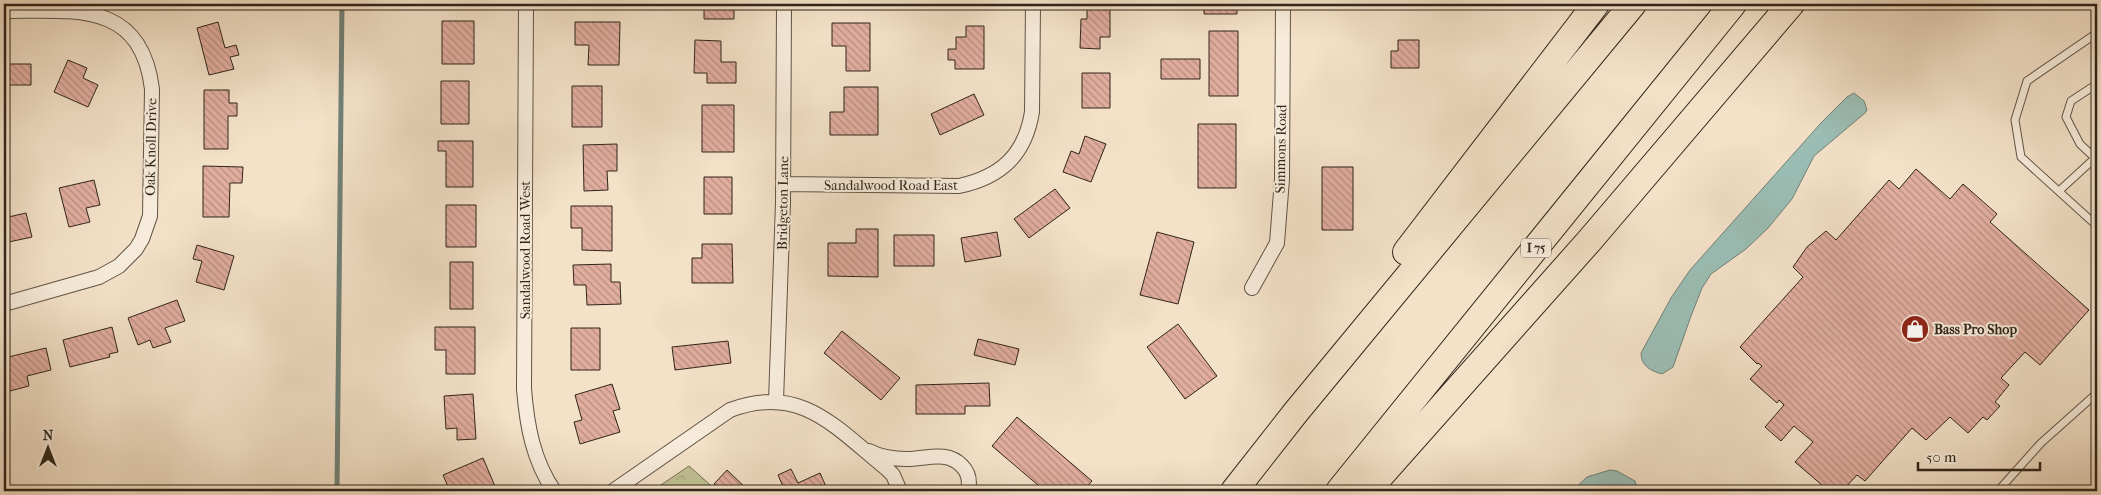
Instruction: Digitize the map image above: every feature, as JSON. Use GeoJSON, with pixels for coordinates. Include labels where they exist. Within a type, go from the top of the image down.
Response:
{"type":"FeatureCollection","features":[{"type":"Feature","properties":{"kind":"highway"},"geometry":{"type":"LineString","coordinates":[[1296,412],[1306,387],[1320,365],[1596,4]]}},
{"type":"Feature","properties":{"kind":"highway"},"geometry":{"type":"LineString","coordinates":[[1234,491],[1296,412],[1633,4]]}},
{"type":"Feature","properties":{"kind":"highway","name":"I 75"},"geometry":{"type":"LineString","coordinates":[[1339,491],[1733,4]]}},
{"type":"Feature","properties":{"kind":"highway"},"geometry":{"type":"LineString","coordinates":[[1367,491],[1590,240],[1791,4]]}},
{"type":"Feature","properties":{"kind":"street","name":"Sandalwood Road West"},"geometry":{"type":"LineString","coordinates":[[526,4],[524,389],[530,438],[538,461],[554,491]]}},
{"type":"Feature","properties":{"kind":"street","name":"Bridgeton Lane"},"geometry":{"type":"LineString","coordinates":[[776,401],[781,306],[784,4]]}},
{"type":"Feature","properties":{"kind":"street","name":"Sandalwood Road East"},"geometry":{"type":"LineString","coordinates":[[783,184],[959,186],[983,179],[1004,167],[1021,148],[1030,125],[1032,112],[1033,4]]}},
{"type":"Feature","properties":{"kind":"street","name":"Simmons Road"},"geometry":{"type":"LineString","coordinates":[[1252,288],[1277,243],[1282,178],[1283,4]]}},
{"type":"Feature","properties":{"kind":"street","name":"Oak Knoll Drive"},"geometry":{"type":"LineString","coordinates":[[4,11],[77,11],[112,21],[132,37],[146,57],[150,69],[152,98],[150,216],[142,239],[136,249],[119,266],[98,277],[4,304]]}},
{"type":"Feature","properties":{"kind":"street"},"geometry":{"type":"LineString","coordinates":[[613,491],[730,410],[749,403],[776,401],[792,403],[812,411],[859,446],[893,475],[900,491]]}},
{"type":"Feature","properties":{"kind":"street"},"geometry":{"type":"LineString","coordinates":[[859,446],[878,455],[894,458],[905,459],[935,456],[953,459],[966,470],[968,491]]}},
{"type":"Feature","properties":{"kind":"lane"},"geometry":{"type":"LineString","coordinates":[[2097,33],[2026,81],[2015,120],[2021,156],[2097,226]]}},
{"type":"Feature","properties":{"kind":"lane"},"geometry":{"type":"LineString","coordinates":[[2059,191],[2096,159],[2080,144],[2066,117],[2071,101],[2097,84]]}},
{"type":"Feature","properties":{"kind":"lane"},"geometry":{"type":"LineString","coordinates":[[1998,491],[2041,443],[2097,393]]}},
{"type":"Feature","properties":{"kind":"green space"},"geometry":{"type":"Polygon","coordinates":[[[689,466],[717,491],[652,491],[689,466]]]}},
{"type":"Feature","properties":{"kind":"water"},"geometry":{"type":"Polygon","coordinates":[[[1854,93],[1864,101],[1867,110],[1865,113],[1814,156],[1792,199],[1768,228],[1746,249],[1711,274],[1702,288],[1673,367],[1662,374],[1647,367],[1641,358],[1641,353],[1671,298],[1690,270],[1821,123],[1847,97],[1854,93]]]}},
{"type":"Feature","properties":{"kind":"water"},"geometry":{"type":"Polygon","coordinates":[[[1610,470],[1617,471],[1635,481],[1638,491],[1572,491],[1587,477],[1610,470]]]}},
{"type":"Feature","properties":{"kind":"building"},"geometry":{"type":"Polygon","coordinates":[[[453,4],[477,4],[477,7],[453,7],[453,4]]]}},
{"type":"Feature","properties":{"kind":"building"},"geometry":{"type":"Polygon","coordinates":[[[586,4],[615,4],[615,6],[586,6],[586,4]]]}},
{"type":"Feature","properties":{"kind":"building"},"geometry":{"type":"Polygon","coordinates":[[[704,4],[734,4],[734,19],[704,19],[704,4]]]}},
{"type":"Feature","properties":{"kind":"building"},"geometry":{"type":"Polygon","coordinates":[[[1204,4],[1237,4],[1237,14],[1204,14],[1204,4]]]}},
{"type":"Feature","properties":{"kind":"building"},"geometry":{"type":"Polygon","coordinates":[[[1087,7],[1110,7],[1110,37],[1100,37],[1100,49],[1080,48],[1081,19],[1087,19],[1087,7]]]}},
{"type":"Feature","properties":{"kind":"building"},"geometry":{"type":"Polygon","coordinates":[[[442,21],[474,21],[474,64],[442,64],[442,21]]]}},
{"type":"Feature","properties":{"kind":"building"},"geometry":{"type":"Polygon","coordinates":[[[218,22],[225,48],[236,45],[239,55],[230,57],[234,69],[209,75],[197,28],[218,22]]]}},
{"type":"Feature","properties":{"kind":"building"},"geometry":{"type":"Polygon","coordinates":[[[575,22],[620,22],[619,65],[588,65],[589,45],[575,45],[575,22]]]}},
{"type":"Feature","properties":{"kind":"building"},"geometry":{"type":"Polygon","coordinates":[[[832,23],[870,23],[870,71],[846,71],[846,46],[832,46],[832,23]]]}},
{"type":"Feature","properties":{"kind":"building"},"geometry":{"type":"Polygon","coordinates":[[[966,26],[984,26],[984,69],[955,69],[955,60],[948,60],[948,49],[956,49],[956,37],[966,37],[966,26]]]}},
{"type":"Feature","properties":{"kind":"building"},"geometry":{"type":"Polygon","coordinates":[[[1209,31],[1238,31],[1238,96],[1209,96],[1209,31]]]}},
{"type":"Feature","properties":{"kind":"building"},"geometry":{"type":"Polygon","coordinates":[[[695,40],[721,41],[721,62],[736,62],[736,83],[707,83],[707,73],[694,73],[695,40]]]}},
{"type":"Feature","properties":{"kind":"building"},"geometry":{"type":"Polygon","coordinates":[[[1398,40],[1419,40],[1419,68],[1391,68],[1391,51],[1398,51],[1398,40]]]}},
{"type":"Feature","properties":{"kind":"building"},"geometry":{"type":"Polygon","coordinates":[[[1161,59],[1200,59],[1200,79],[1161,79],[1161,59]]]}},
{"type":"Feature","properties":{"kind":"building"},"geometry":{"type":"Polygon","coordinates":[[[68,60],[87,68],[83,78],[98,85],[88,107],[54,92],[68,60]]]}},
{"type":"Feature","properties":{"kind":"building"},"geometry":{"type":"Polygon","coordinates":[[[4,64],[31,64],[31,85],[4,85],[4,64]]]}},
{"type":"Feature","properties":{"kind":"building"},"geometry":{"type":"Polygon","coordinates":[[[1082,73],[1110,73],[1110,108],[1082,108],[1082,73]]]}},
{"type":"Feature","properties":{"kind":"building"},"geometry":{"type":"Polygon","coordinates":[[[441,81],[469,81],[469,124],[441,124],[441,81]]]}},
{"type":"Feature","properties":{"kind":"building"},"geometry":{"type":"Polygon","coordinates":[[[572,86],[602,86],[602,127],[572,127],[572,86]]]}},
{"type":"Feature","properties":{"kind":"building"},"geometry":{"type":"Polygon","coordinates":[[[844,87],[878,87],[878,135],[830,135],[830,112],[844,112],[844,87]]]}},
{"type":"Feature","properties":{"kind":"building"},"geometry":{"type":"Polygon","coordinates":[[[204,90],[229,90],[229,103],[237,103],[237,116],[228,116],[228,149],[204,149],[204,90]]]}},
{"type":"Feature","properties":{"kind":"building"},"geometry":{"type":"Polygon","coordinates":[[[974,94],[984,115],[940,135],[931,114],[974,94]]]}},
{"type":"Feature","properties":{"kind":"building"},"geometry":{"type":"Polygon","coordinates":[[[702,105],[734,105],[734,152],[702,152],[702,105]]]}},
{"type":"Feature","properties":{"kind":"building"},"geometry":{"type":"Polygon","coordinates":[[[1198,124],[1236,124],[1236,188],[1198,188],[1198,124]]]}},
{"type":"Feature","properties":{"kind":"building"},"geometry":{"type":"Polygon","coordinates":[[[1085,136],[1106,144],[1091,182],[1063,172],[1071,151],[1079,154],[1085,136]]]}},
{"type":"Feature","properties":{"kind":"building"},"geometry":{"type":"Polygon","coordinates":[[[438,141],[473,141],[473,187],[446,187],[446,151],[438,151],[438,141]]]}},
{"type":"Feature","properties":{"kind":"building"},"geometry":{"type":"Polygon","coordinates":[[[617,144],[617,171],[607,171],[608,190],[584,191],[583,145],[617,144]]]}},
{"type":"Feature","properties":{"kind":"building"},"geometry":{"type":"Polygon","coordinates":[[[203,166],[243,167],[242,183],[230,183],[229,217],[203,217],[203,166]]]}},
{"type":"Feature","properties":{"kind":"building"},"geometry":{"type":"Polygon","coordinates":[[[1322,167],[1353,167],[1353,230],[1322,230],[1322,167]]]}},
{"type":"Feature","properties":{"kind":"building","name":"Bass Pro Shop"},"geometry":{"type":"Polygon","coordinates":[[[1916,169],[1950,199],[1963,184],[1997,214],[1990,222],[2089,310],[2040,365],[2025,352],[2001,378],[2009,385],[1995,402],[2000,406],[1987,420],[1983,417],[1968,433],[1950,417],[1926,440],[1912,428],[1865,481],[1857,475],[1842,491],[1829,491],[1795,462],[1813,442],[1794,426],[1781,441],[1765,427],[1784,405],[1779,400],[1777,403],[1750,379],[1762,366],[1757,364],[1740,347],[1803,277],[1793,267],[1807,247],[1826,231],[1836,240],[1889,180],[1899,189],[1916,169]]]}},
{"type":"Feature","properties":{"kind":"building"},"geometry":{"type":"Polygon","coordinates":[[[704,177],[732,177],[732,214],[704,214],[704,177]]]}},
{"type":"Feature","properties":{"kind":"building"},"geometry":{"type":"Polygon","coordinates":[[[94,180],[100,205],[86,208],[90,222],[69,227],[59,188],[94,180]]]}},
{"type":"Feature","properties":{"kind":"building"},"geometry":{"type":"Polygon","coordinates":[[[1055,189],[1070,208],[1029,238],[1014,219],[1055,189]]]}},
{"type":"Feature","properties":{"kind":"building"},"geometry":{"type":"Polygon","coordinates":[[[446,205],[476,205],[476,247],[446,247],[446,205]]]}},
{"type":"Feature","properties":{"kind":"building"},"geometry":{"type":"Polygon","coordinates":[[[571,206],[612,206],[612,251],[582,250],[582,228],[571,228],[571,206]]]}},
{"type":"Feature","properties":{"kind":"building"},"geometry":{"type":"Polygon","coordinates":[[[26,213],[32,237],[4,243],[4,218],[26,213]]]}},
{"type":"Feature","properties":{"kind":"building"},"geometry":{"type":"Polygon","coordinates":[[[856,229],[878,229],[878,277],[828,276],[828,243],[856,243],[856,229]]]}},
{"type":"Feature","properties":{"kind":"building"},"geometry":{"type":"Polygon","coordinates":[[[997,232],[1001,256],[965,262],[961,238],[997,232]]]}},
{"type":"Feature","properties":{"kind":"building"},"geometry":{"type":"Polygon","coordinates":[[[1157,232],[1194,242],[1178,304],[1140,295],[1157,232]]]}},
{"type":"Feature","properties":{"kind":"building"},"geometry":{"type":"Polygon","coordinates":[[[894,235],[934,235],[934,266],[894,266],[894,235]]]}},
{"type":"Feature","properties":{"kind":"building"},"geometry":{"type":"Polygon","coordinates":[[[702,244],[732,244],[733,283],[692,283],[692,258],[702,258],[702,244]]]}},
{"type":"Feature","properties":{"kind":"building"},"geometry":{"type":"Polygon","coordinates":[[[197,245],[234,256],[224,290],[196,282],[202,261],[193,259],[197,245]]]}},
{"type":"Feature","properties":{"kind":"building"},"geometry":{"type":"Polygon","coordinates":[[[450,262],[473,262],[473,309],[450,309],[450,262]]]}},
{"type":"Feature","properties":{"kind":"building"},"geometry":{"type":"Polygon","coordinates":[[[611,264],[611,282],[620,282],[621,304],[587,305],[586,285],[574,285],[573,265],[611,264]]]}},
{"type":"Feature","properties":{"kind":"building"},"geometry":{"type":"Polygon","coordinates":[[[177,300],[185,321],[165,328],[171,342],[153,348],[150,340],[138,345],[128,318],[177,300]]]}},
{"type":"Feature","properties":{"kind":"building"},"geometry":{"type":"Polygon","coordinates":[[[1178,324],[1217,376],[1185,399],[1147,347],[1178,324]]]}},
{"type":"Feature","properties":{"kind":"building"},"geometry":{"type":"Polygon","coordinates":[[[112,327],[118,352],[109,354],[110,357],[70,367],[63,340],[112,327]]]}},
{"type":"Feature","properties":{"kind":"building"},"geometry":{"type":"Polygon","coordinates":[[[435,327],[475,327],[475,374],[446,374],[446,350],[435,350],[435,327]]]}},
{"type":"Feature","properties":{"kind":"building"},"geometry":{"type":"Polygon","coordinates":[[[571,328],[600,328],[600,370],[571,370],[571,328]]]}},
{"type":"Feature","properties":{"kind":"building"},"geometry":{"type":"Polygon","coordinates":[[[842,331],[900,378],[881,400],[824,353],[842,331]]]}},
{"type":"Feature","properties":{"kind":"building"},"geometry":{"type":"Polygon","coordinates":[[[978,339],[1019,349],[1015,365],[974,355],[978,339]]]}},
{"type":"Feature","properties":{"kind":"building"},"geometry":{"type":"Polygon","coordinates":[[[728,341],[731,363],[675,370],[672,347],[728,341]]]}},
{"type":"Feature","properties":{"kind":"building"},"geometry":{"type":"Polygon","coordinates":[[[46,348],[51,370],[27,376],[29,386],[10,391],[4,358],[46,348]]]}},
{"type":"Feature","properties":{"kind":"building"},"geometry":{"type":"Polygon","coordinates":[[[989,383],[990,406],[965,406],[965,414],[916,414],[916,385],[989,383]]]}},
{"type":"Feature","properties":{"kind":"building"},"geometry":{"type":"Polygon","coordinates":[[[612,384],[620,409],[613,411],[620,432],[580,444],[574,422],[582,420],[575,395],[612,384]]]}},
{"type":"Feature","properties":{"kind":"building"},"geometry":{"type":"Polygon","coordinates":[[[473,394],[476,439],[457,440],[457,428],[446,429],[444,396],[473,394]]]}},
{"type":"Feature","properties":{"kind":"building"},"geometry":{"type":"Polygon","coordinates":[[[1017,417],[1092,481],[1083,491],[1045,491],[992,446],[1017,417]]]}},
{"type":"Feature","properties":{"kind":"building"},"geometry":{"type":"Polygon","coordinates":[[[483,458],[497,491],[450,491],[443,475],[483,458]]]}},
{"type":"Feature","properties":{"kind":"building"},"geometry":{"type":"Polygon","coordinates":[[[791,469],[798,483],[820,473],[828,491],[785,491],[778,475],[791,469]]]}},
{"type":"Feature","properties":{"kind":"building"},"geometry":{"type":"Polygon","coordinates":[[[727,470],[749,491],[722,491],[714,484],[727,470]]]}},
{"type":"Feature","properties":{"kind":"waterway"},"geometry":{"type":"LineString","coordinates":[[337,491],[342,4]]}},
{"type":"Feature","properties":{"kind":"place","name":"Bass Pro Shop"},"geometry":{"type":"Point","coordinates":[1915,329]}}]}
